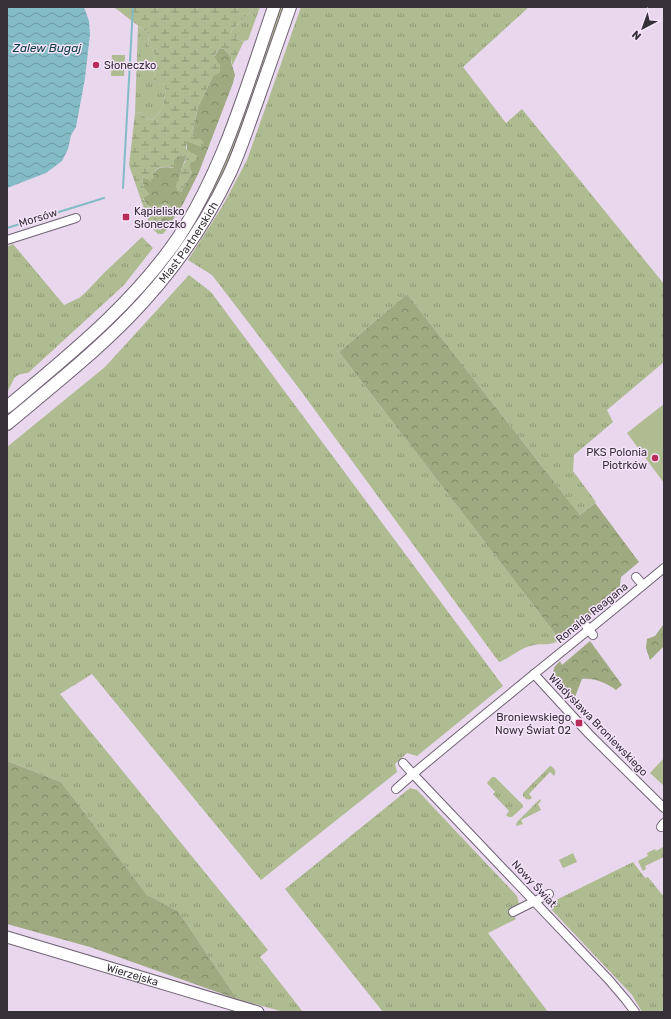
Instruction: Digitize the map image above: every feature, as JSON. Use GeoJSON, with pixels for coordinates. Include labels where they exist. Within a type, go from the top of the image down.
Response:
{"type":"FeatureCollection","features":[{"type":"Feature","properties":{"kind":"main road","name":"Miast Partnerskich"},"geometry":{"type":"LineString","coordinates":[[7,407],[112,317],[146,279],[178,237],[200,200],[218,162],[236,116],[274,7]]}},
{"type":"Feature","properties":{"kind":"main road","name":"Miast Partnerskich"},"geometry":{"type":"LineString","coordinates":[[7,424],[89,355],[124,322],[149,297],[181,255],[212,206],[233,165],[248,127],[290,7]]}},
{"type":"Feature","properties":{"kind":"street","name":"Morsów"},"geometry":{"type":"LineString","coordinates":[[7,240],[76,218]]}},
{"type":"Feature","properties":{"kind":"street","name":"Ronalda Reagana"},"geometry":{"type":"LineString","coordinates":[[534,674],[664,568]]}},
{"type":"Feature","properties":{"kind":"street"},"geometry":{"type":"LineString","coordinates":[[636,577],[643,585]]}},
{"type":"Feature","properties":{"kind":"street"},"geometry":{"type":"LineString","coordinates":[[396,789],[534,674]]}},
{"type":"Feature","properties":{"kind":"street","name":"Władysława Broniewskiego"},"geometry":{"type":"LineString","coordinates":[[534,674],[591,736],[664,808]]}},
{"type":"Feature","properties":{"kind":"street","name":"Nowy Świat"},"geometry":{"type":"LineString","coordinates":[[402,763],[534,901],[620,993],[635,1012]]}},
{"type":"Feature","properties":{"kind":"street"},"geometry":{"type":"LineString","coordinates":[[512,912],[549,894]]}},
{"type":"Feature","properties":{"kind":"street","name":"Wierzejska"},"geometry":{"type":"LineString","coordinates":[[7,937],[258,1012]]}},
{"type":"Feature","properties":{"kind":"green space"},"geometry":{"type":"Polygon","coordinates":[[[114,7],[253,7],[252,10],[231,31],[236,39],[244,41],[232,66],[231,57],[224,49],[220,48],[214,56],[220,66],[220,73],[213,76],[198,107],[192,136],[198,137],[204,142],[201,147],[186,141],[186,149],[198,156],[194,162],[191,162],[189,167],[192,172],[181,192],[177,191],[176,185],[186,156],[180,155],[174,159],[174,168],[162,167],[157,169],[153,174],[154,180],[151,182],[142,177],[144,188],[149,194],[143,199],[147,205],[155,208],[165,202],[172,207],[169,212],[164,214],[159,222],[167,229],[163,234],[158,234],[150,226],[129,165],[135,114],[141,112],[146,118],[152,120],[162,109],[165,95],[165,85],[154,80],[155,53],[148,44],[149,34],[114,7]]]}},
{"type":"Feature","properties":{"kind":"green space"},"geometry":{"type":"Polygon","coordinates":[[[253,7],[260,7],[248,40],[244,41],[236,39],[231,31],[252,10],[253,7]]]}},
{"type":"Feature","properties":{"kind":"green space"},"geometry":{"type":"Polygon","coordinates":[[[278,7],[285,7],[233,155],[213,195],[179,250],[176,248],[278,7]]]}},
{"type":"Feature","properties":{"kind":"green space"},"geometry":{"type":"Polygon","coordinates":[[[301,7],[529,7],[463,67],[506,123],[522,109],[664,284],[664,362],[607,410],[613,422],[574,455],[573,471],[596,502],[580,515],[407,294],[339,352],[560,640],[556,642],[526,647],[499,662],[298,387],[212,275],[188,260],[222,207],[247,160],[301,7]]]}},
{"type":"Feature","properties":{"kind":"green space"},"geometry":{"type":"Polygon","coordinates":[[[138,26],[149,34],[148,44],[155,53],[154,80],[165,85],[165,95],[162,109],[152,120],[146,118],[141,112],[135,114],[138,26]]]}},
{"type":"Feature","properties":{"kind":"green space"},"geometry":{"type":"Polygon","coordinates":[[[220,48],[224,49],[231,57],[235,75],[233,83],[199,172],[183,204],[167,229],[159,222],[164,214],[159,207],[155,208],[147,205],[143,198],[149,194],[144,188],[142,177],[147,179],[157,170],[164,167],[174,168],[174,159],[180,155],[186,156],[181,171],[181,192],[192,172],[189,167],[190,161],[186,140],[192,136],[198,107],[213,76],[220,66],[214,57],[220,48]]]}},
{"type":"Feature","properties":{"kind":"green space"},"geometry":{"type":"Polygon","coordinates":[[[112,55],[125,55],[124,76],[111,76],[112,55]]]}},
{"type":"Feature","properties":{"kind":"green space"},"geometry":{"type":"Polygon","coordinates":[[[142,237],[153,248],[124,285],[28,373],[16,377],[7,392],[7,247],[13,244],[64,305],[84,294],[142,237]]]}},
{"type":"Feature","properties":{"kind":"green space"},"geometry":{"type":"Polygon","coordinates":[[[167,260],[170,262],[161,275],[109,331],[7,418],[7,413],[167,260]]]}},
{"type":"Feature","properties":{"kind":"green space"},"geometry":{"type":"Polygon","coordinates":[[[189,275],[211,292],[503,686],[417,756],[407,753],[395,764],[397,772],[261,880],[92,674],[60,694],[268,950],[260,957],[303,1012],[284,1012],[237,999],[178,911],[147,895],[61,782],[7,761],[7,447],[105,367],[189,275]]]}},
{"type":"Feature","properties":{"kind":"green space"},"geometry":{"type":"Polygon","coordinates":[[[407,294],[580,515],[595,503],[639,562],[621,577],[619,592],[560,640],[339,352],[407,294]]]}},
{"type":"Feature","properties":{"kind":"green space","name":"PKS Polonia Piotrków"},"geometry":{"type":"Polygon","coordinates":[[[664,404],[664,483],[627,433],[664,404]]]}},
{"type":"Feature","properties":{"kind":"green space"},"geometry":{"type":"Polygon","coordinates":[[[663,625],[664,646],[650,660],[646,648],[647,639],[655,636],[663,625]]]}},
{"type":"Feature","properties":{"kind":"green space"},"geometry":{"type":"Polygon","coordinates":[[[590,641],[622,685],[616,690],[608,685],[591,679],[582,679],[575,697],[589,717],[560,687],[554,674],[554,668],[560,661],[562,665],[590,641]]]}},
{"type":"Feature","properties":{"kind":"green space"},"geometry":{"type":"Polygon","coordinates":[[[664,758],[664,786],[650,773],[664,758]]]}},
{"type":"Feature","properties":{"kind":"green space"},"geometry":{"type":"Polygon","coordinates":[[[7,761],[61,782],[147,895],[178,911],[237,999],[90,947],[7,924],[7,761]]]}},
{"type":"Feature","properties":{"kind":"green space"},"geometry":{"type":"Polygon","coordinates":[[[550,766],[555,771],[554,776],[550,772],[529,794],[532,798],[525,798],[523,793],[550,766]]]}},
{"type":"Feature","properties":{"kind":"green space"},"geometry":{"type":"Polygon","coordinates":[[[492,777],[495,777],[523,805],[523,807],[512,817],[506,815],[509,811],[493,794],[495,792],[487,783],[492,777]]]}},
{"type":"Feature","properties":{"kind":"green space"},"geometry":{"type":"Polygon","coordinates":[[[410,788],[417,790],[517,896],[519,904],[510,908],[516,919],[488,933],[548,1012],[383,1012],[285,889],[410,788]]]}},
{"type":"Feature","properties":{"kind":"green space"},"geometry":{"type":"Polygon","coordinates":[[[540,799],[541,801],[538,804],[541,810],[521,820],[523,824],[516,826],[517,822],[540,799]]]}},
{"type":"Feature","properties":{"kind":"green space"},"geometry":{"type":"Polygon","coordinates":[[[663,847],[664,857],[645,866],[646,869],[643,871],[638,861],[648,856],[647,853],[655,849],[656,851],[663,847]]]}},
{"type":"Feature","properties":{"kind":"green space"},"geometry":{"type":"Polygon","coordinates":[[[573,853],[577,862],[563,868],[559,860],[573,853]]]}},
{"type":"Feature","properties":{"kind":"green space"},"geometry":{"type":"Polygon","coordinates":[[[633,862],[645,878],[648,877],[664,897],[664,1012],[642,1012],[632,995],[550,908],[552,902],[633,862]]]}},
{"type":"Feature","properties":{"kind":"water","name":"Zalew Bugaj"},"geometry":{"type":"Polygon","coordinates":[[[7,7],[84,7],[89,21],[90,34],[85,78],[76,127],[71,135],[68,149],[62,161],[46,173],[7,188],[7,7]]]}},
{"type":"Feature","properties":{"kind":"waterway"},"geometry":{"type":"LineString","coordinates":[[123,188],[133,7]]}},
{"type":"Feature","properties":{"kind":"waterway"},"geometry":{"type":"LineString","coordinates":[[7,228],[104,198]]}},
{"type":"Feature","properties":{"kind":"place","name":"Słoneczko"},"geometry":{"type":"Point","coordinates":[96,65]}},
{"type":"Feature","properties":{"kind":"place","name":"Kąpielisko Słoneczko"},"geometry":{"type":"Point","coordinates":[126,217]}},
{"type":"Feature","properties":{"kind":"place","name":"PKS Polonia Piotrków"},"geometry":{"type":"Point","coordinates":[655,458]}},
{"type":"Feature","properties":{"kind":"place","name":"Broniewskiego Nowy Świat 02"},"geometry":{"type":"Point","coordinates":[579,723]}}]}
